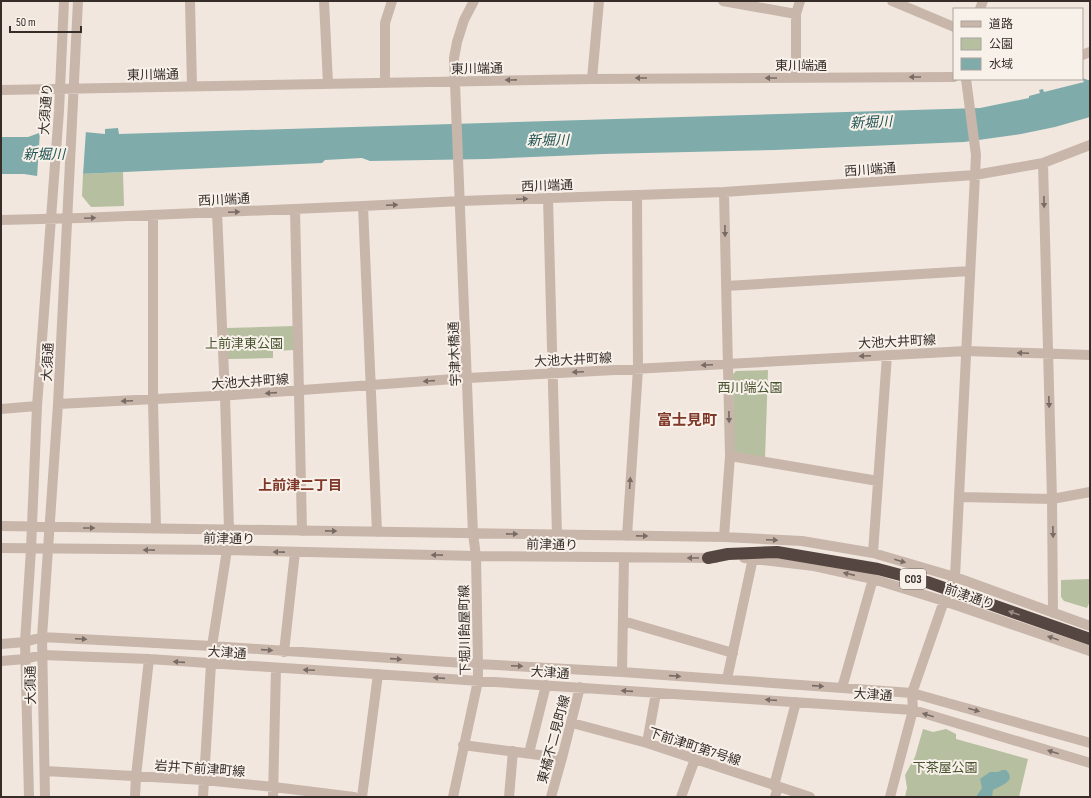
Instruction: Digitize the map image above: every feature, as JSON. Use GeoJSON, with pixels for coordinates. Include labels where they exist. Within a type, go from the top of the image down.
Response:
{"type":"FeatureCollection","features":[{"type":"Feature","properties":{"kind":"highway","name":"C03"},"geometry":{"type":"LineString","coordinates":[[708,558],[728,554],[778,552],[878,569],[927,582],[1090,639]]}},
{"type":"Feature","properties":{"kind":"street","name":"大須通り"},"geometry":{"type":"LineString","coordinates":[[51,218],[60,88],[64,1]]}},
{"type":"Feature","properties":{"kind":"street"},"geometry":{"type":"LineString","coordinates":[[74,88],[78,1]]}},
{"type":"Feature","properties":{"kind":"street"},"geometry":{"type":"LineString","coordinates":[[190,1],[192,86]]}},
{"type":"Feature","properties":{"kind":"street"},"geometry":{"type":"LineString","coordinates":[[324,1],[328,84]]}},
{"type":"Feature","properties":{"kind":"street"},"geometry":{"type":"LineString","coordinates":[[385,83],[385,23],[392,1]]}},
{"type":"Feature","properties":{"kind":"street"},"geometry":{"type":"LineString","coordinates":[[454,82],[454,58],[457,42],[464,20],[474,1]]}},
{"type":"Feature","properties":{"kind":"street"},"geometry":{"type":"LineString","coordinates":[[592,79],[599,1]]}},
{"type":"Feature","properties":{"kind":"street"},"geometry":{"type":"LineString","coordinates":[[723,1],[796,14]]}},
{"type":"Feature","properties":{"kind":"street"},"geometry":{"type":"LineString","coordinates":[[796,78],[796,14],[800,1]]}},
{"type":"Feature","properties":{"kind":"street"},"geometry":{"type":"LineString","coordinates":[[892,1],[953,27]]}},
{"type":"Feature","properties":{"kind":"street","name":"東川端通"},"geometry":{"type":"LineString","coordinates":[[1,90],[592,79],[953,77]]}},
{"type":"Feature","properties":{"kind":"street"},"geometry":{"type":"LineString","coordinates":[[890,797],[913,710],[912,692],[944,601],[955,577],[976,155],[966,80]]}},
{"type":"Feature","properties":{"kind":"street","name":"宇津木橋通"},"geometry":{"type":"LineString","coordinates":[[454,82],[468,378],[473,534],[476,556]]}},
{"type":"Feature","properties":{"kind":"street","name":"大須通"},"geometry":{"type":"LineString","coordinates":[[50,528],[58,404],[74,88]]}},
{"type":"Feature","properties":{"kind":"street","name":"西川端通"},"geometry":{"type":"LineString","coordinates":[[1,220],[153,215],[460,201],[724,192],[975,175],[1043,163],[1090,145]]}},
{"type":"Feature","properties":{"kind":"street"},"geometry":{"type":"LineString","coordinates":[[1043,163],[1054,613]]}},
{"type":"Feature","properties":{"kind":"street"},"geometry":{"type":"LineString","coordinates":[[724,192],[730,456],[724,537]]}},
{"type":"Feature","properties":{"kind":"street"},"geometry":{"type":"LineString","coordinates":[[627,536],[638,369],[637,195]]}},
{"type":"Feature","properties":{"kind":"street"},"geometry":{"type":"LineString","coordinates":[[548,198],[557,535]]}},
{"type":"Feature","properties":{"kind":"street"},"geometry":{"type":"LineString","coordinates":[[363,206],[377,532]]}},
{"type":"Feature","properties":{"kind":"street"},"geometry":{"type":"LineString","coordinates":[[295,209],[302,531]]}},
{"type":"Feature","properties":{"kind":"street"},"geometry":{"type":"LineString","coordinates":[[217,212],[229,529]]}},
{"type":"Feature","properties":{"kind":"street"},"geometry":{"type":"LineString","coordinates":[[153,215],[153,400],[156,528]]}},
{"type":"Feature","properties":{"kind":"street","name":"大須通"},"geometry":{"type":"LineString","coordinates":[[32,527],[37,406],[51,218]]}},
{"type":"Feature","properties":{"kind":"street"},"geometry":{"type":"LineString","coordinates":[[726,286],[970,271]]}},
{"type":"Feature","properties":{"kind":"street","name":"大池大井町線"},"geometry":{"type":"LineString","coordinates":[[58,404],[225,396],[553,373],[966,351],[1090,355]]}},
{"type":"Feature","properties":{"kind":"street"},"geometry":{"type":"LineString","coordinates":[[873,553],[887,355]]}},
{"type":"Feature","properties":{"kind":"street"},"geometry":{"type":"LineString","coordinates":[[1,409],[37,406]]}},
{"type":"Feature","properties":{"kind":"street"},"geometry":{"type":"LineString","coordinates":[[730,456],[878,481]]}},
{"type":"Feature","properties":{"kind":"street"},"geometry":{"type":"LineString","coordinates":[[959,497],[1052,498],[1090,492]]}},
{"type":"Feature","properties":{"kind":"street","name":"前津通り"},"geometry":{"type":"LineString","coordinates":[[1,526],[50,528],[156,528],[724,537],[802,541],[873,553],[955,577],[1090,626]]}},
{"type":"Feature","properties":{"kind":"street"},"geometry":{"type":"LineString","coordinates":[[31,549],[32,527]]}},
{"type":"Feature","properties":{"kind":"street"},"geometry":{"type":"LineString","coordinates":[[48,548],[50,528]]}},
{"type":"Feature","properties":{"kind":"street","name":"前津通り"},"geometry":{"type":"LineString","coordinates":[[1,548],[227,550],[624,558],[753,558],[814,566],[873,579],[944,601],[1090,651]]}},
{"type":"Feature","properties":{"kind":"street","name":"大須通"},"geometry":{"type":"LineString","coordinates":[[45,797],[42,637],[48,548]]}},
{"type":"Feature","properties":{"kind":"street","name":"大須通"},"geometry":{"type":"LineString","coordinates":[[29,797],[25,642],[31,549]]}},
{"type":"Feature","properties":{"kind":"street"},"geometry":{"type":"LineString","coordinates":[[212,646],[227,550]]}},
{"type":"Feature","properties":{"kind":"street"},"geometry":{"type":"LineString","coordinates":[[284,652],[295,552]]}},
{"type":"Feature","properties":{"kind":"street","name":"下堀川飴屋町線"},"geometry":{"type":"LineString","coordinates":[[453,797],[478,681],[476,556]]}},
{"type":"Feature","properties":{"kind":"street"},"geometry":{"type":"LineString","coordinates":[[622,672],[624,558]]}},
{"type":"Feature","properties":{"kind":"street"},"geometry":{"type":"LineString","coordinates":[[727,679],[753,558]]}},
{"type":"Feature","properties":{"kind":"street"},"geometry":{"type":"LineString","coordinates":[[842,688],[873,579]]}},
{"type":"Feature","properties":{"kind":"street"},"geometry":{"type":"LineString","coordinates":[[623,622],[733,653]]}},
{"type":"Feature","properties":{"kind":"street","name":"大津通"},"geometry":{"type":"LineString","coordinates":[[1,644],[25,642],[42,637],[212,646],[284,652],[622,672],[912,692],[1090,743]]}},
{"type":"Feature","properties":{"kind":"street","name":"大津通"},"geometry":{"type":"LineString","coordinates":[[1,661],[25,659],[42,655],[149,659],[913,710],[1090,763]]}},
{"type":"Feature","properties":{"kind":"street"},"geometry":{"type":"LineString","coordinates":[[136,797],[136,776],[149,659]]}},
{"type":"Feature","properties":{"kind":"street"},"geometry":{"type":"LineString","coordinates":[[204,797],[211,664]]}},
{"type":"Feature","properties":{"kind":"street"},"geometry":{"type":"LineString","coordinates":[[273,797],[276,668]]}},
{"type":"Feature","properties":{"kind":"street"},"geometry":{"type":"LineString","coordinates":[[362,797],[378,674]]}},
{"type":"Feature","properties":{"kind":"street"},"geometry":{"type":"LineString","coordinates":[[529,753],[546,685]]}},
{"type":"Feature","properties":{"kind":"street","name":"東橘不二見町線"},"geometry":{"type":"LineString","coordinates":[[550,797],[572,723],[580,687]]}},
{"type":"Feature","properties":{"kind":"street"},"geometry":{"type":"LineString","coordinates":[[647,743],[656,693]]}},
{"type":"Feature","properties":{"kind":"street"},"geometry":{"type":"LineString","coordinates":[[776,790],[796,702]]}},
{"type":"Feature","properties":{"kind":"street","name":"下前津町第7号線"},"geometry":{"type":"LineString","coordinates":[[572,723],[647,743],[695,759],[776,790],[810,797]]}},
{"type":"Feature","properties":{"kind":"street"},"geometry":{"type":"LineString","coordinates":[[463,745],[562,758]]}},
{"type":"Feature","properties":{"kind":"street"},"geometry":{"type":"LineString","coordinates":[[509,797],[513,751]]}},
{"type":"Feature","properties":{"kind":"street"},"geometry":{"type":"LineString","coordinates":[[681,797],[695,759]]}},
{"type":"Feature","properties":{"kind":"street","name":"岩井下前津町線"},"geometry":{"type":"LineString","coordinates":[[45,771],[204,780],[274,786],[354,797]]}},
{"type":"Feature","properties":{"kind":"green space"},"geometry":{"type":"Polygon","coordinates":[[[123,172],[124,206],[91,207],[82,196],[83,174],[123,172]]]}},
{"type":"Feature","properties":{"kind":"green space","name":"上前津東公園"},"geometry":{"type":"Polygon","coordinates":[[[294,326],[295,350],[273,351],[273,358],[228,359],[227,328],[294,326]]]}},
{"type":"Feature","properties":{"kind":"green space","name":"西川端公園"},"geometry":{"type":"Polygon","coordinates":[[[768,370],[765,459],[734,452],[733,374],[736,371],[768,370]]]}},
{"type":"Feature","properties":{"kind":"green space"},"geometry":{"type":"Polygon","coordinates":[[[1090,579],[1090,601],[1087,608],[1064,601],[1061,597],[1061,580],[1090,579]]]}},
{"type":"Feature","properties":{"kind":"green space","name":"下茶屋公園"},"geometry":{"type":"Polygon","coordinates":[[[923,729],[933,732],[946,729],[956,734],[956,739],[1028,759],[1019,797],[905,797],[907,788],[905,775],[915,757],[923,729]]]}},
{"type":"Feature","properties":{"kind":"water","name":"新堀川"},"geometry":{"type":"Polygon","coordinates":[[[1083,78],[1090,80],[1090,117],[1055,127],[1021,134],[964,142],[775,150],[603,154],[487,159],[370,161],[362,158],[325,160],[322,163],[37,176],[24,174],[1,174],[1,137],[28,137],[39,133],[85,132],[105,134],[105,129],[118,128],[119,134],[980,108],[1029,98],[1029,96],[1040,93],[1039,90],[1043,89],[1044,92],[1084,82],[1083,78]]]}},
{"type":"Feature","properties":{"kind":"water"},"geometry":{"type":"Polygon","coordinates":[[[1006,770],[1009,774],[1009,780],[993,790],[992,797],[976,797],[982,788],[980,779],[990,772],[998,772],[1006,770]]]}},
{"type":"Feature","properties":{"kind":"pier"},"geometry":{"type":"Polygon","coordinates":[[[86,130],[83,175],[37,178],[40,131],[86,130]]]}},
{"type":"Feature","properties":{"kind":"district","name":"富士見町"},"geometry":{"type":"Point","coordinates":[687,420]}},
{"type":"Feature","properties":{"kind":"district","name":"上前津二丁目"},"geometry":{"type":"Point","coordinates":[300,485]}}]}
